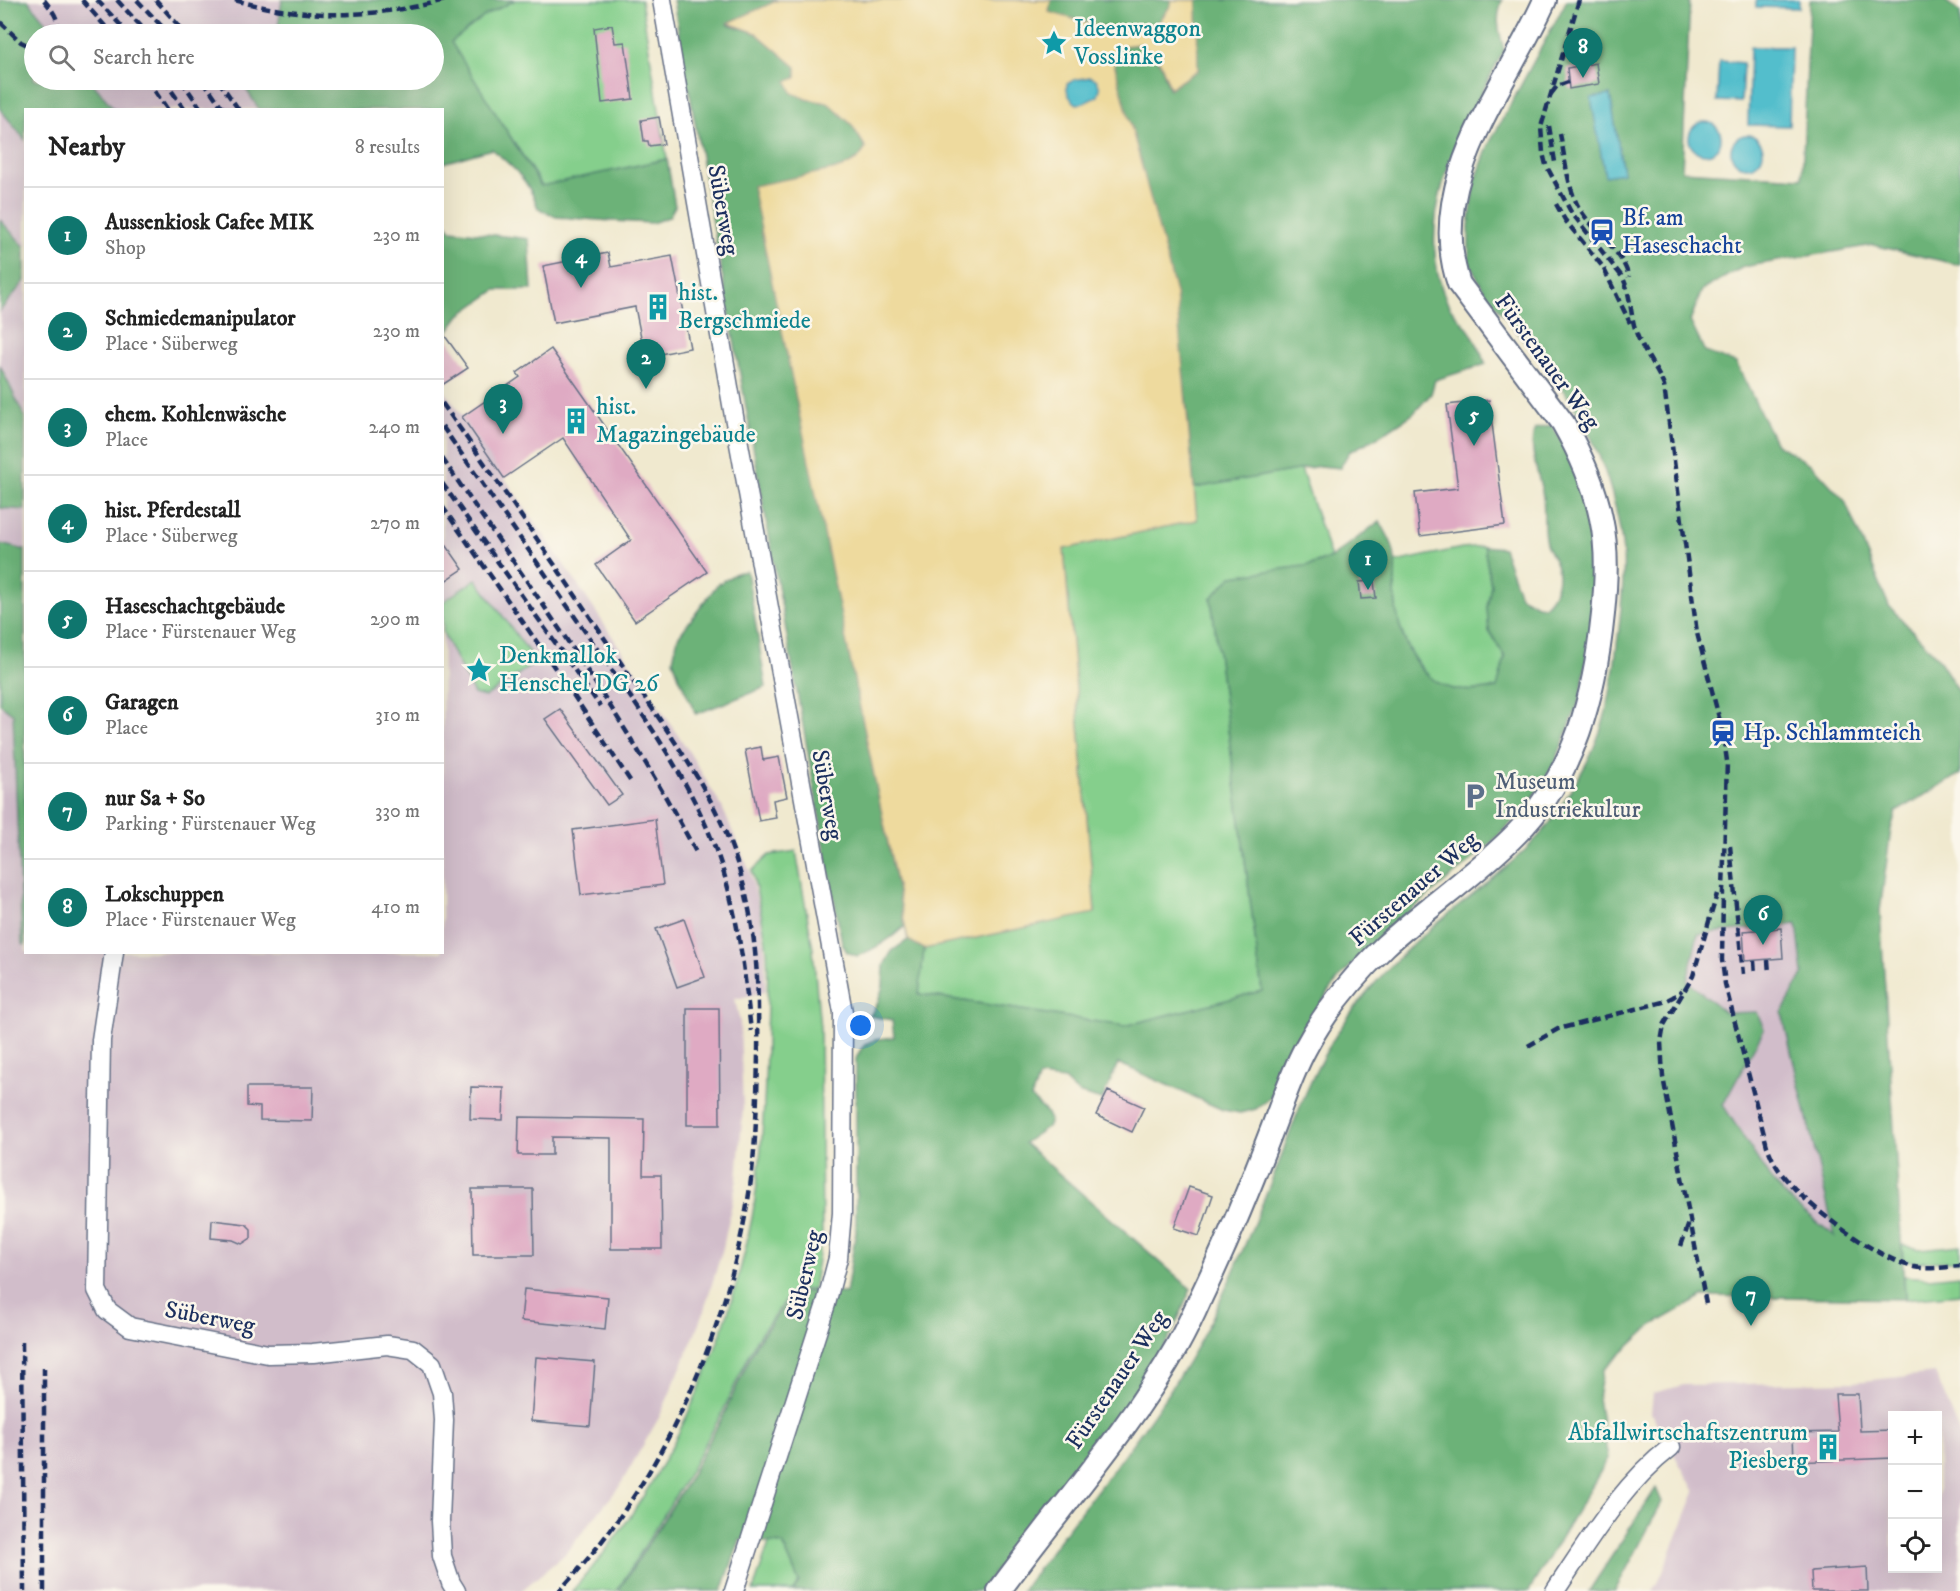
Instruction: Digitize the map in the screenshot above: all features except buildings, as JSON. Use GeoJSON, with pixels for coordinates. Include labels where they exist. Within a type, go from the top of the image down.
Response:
{"type":"FeatureCollection","features":[{"type":"Feature","properties":{"kind":"street","name":"Süberweg"},"geometry":{"type":"LineString","coordinates":[[662,0],[737,433],[843,1012],[842,1213],[838,1258],[826,1304],[734,1591]]}},
{"type":"Feature","properties":{"kind":"street","name":"Fürstenauer Weg"},"geometry":{"type":"LineString","coordinates":[[999,1591],[1121,1430],[1178,1345],[1226,1243],[1291,1079],[1305,1048],[1323,1021],[1343,992],[1388,944],[1518,833],[1548,794],[1585,717],[1597,663],[1605,594],[1606,556],[1602,521],[1577,447],[1563,423],[1459,284],[1451,251],[1454,199],[1460,173],[1476,134],[1545,0]]}},
{"type":"Feature","properties":{"kind":"street","name":"Süberweg"},"geometry":{"type":"LineString","coordinates":[[114,954],[101,1040],[97,1290],[107,1310],[130,1327],[268,1354],[313,1353],[387,1345],[413,1349],[432,1364],[442,1393],[444,1420],[440,1521],[442,1556],[456,1591]]}},
{"type":"Feature","properties":{"kind":"street"},"geometry":{"type":"LineString","coordinates":[[1555,1591],[1613,1503],[1651,1462],[1671,1447]]}},
{"type":"Feature","properties":{"kind":"shaded area"},"geometry":{"type":"Polygon","coordinates":[[[0,0],[282,0],[278,24],[24,24],[24,90],[247,90],[258,108],[24,108],[24,954],[444,954],[444,389],[688,750],[722,807],[750,872],[760,913],[765,952],[765,992],[735,999],[740,1023],[743,1109],[737,1179],[723,1248],[701,1320],[660,1416],[619,1487],[564,1555],[521,1591],[0,1591],[0,0]]]}},
{"type":"Feature","properties":{"kind":"shaded area"},"geometry":{"type":"Polygon","coordinates":[[[1797,924],[1803,974],[1783,1013],[1835,1237],[1794,1204],[1770,1179],[1723,1105],[1763,1029],[1726,1013],[1687,981],[1698,933],[1797,924]]]}},
{"type":"Feature","properties":{"kind":"shaded area","name":"Abfallwirtschaftszentrum Piesberg"},"geometry":{"type":"Polygon","coordinates":[[[1935,1373],[1960,1433],[1960,1591],[1652,1591],[1661,1576],[1695,1492],[1651,1413],[1653,1393],[1684,1385],[1854,1382],[1935,1373]]]}},
{"type":"Feature","properties":{"kind":"green space"},"geometry":{"type":"Polygon","coordinates":[[[0,0],[28,0],[47,24],[24,24],[24,90],[98,90],[113,108],[24,108],[24,139],[0,109],[0,0]]]}},
{"type":"Feature","properties":{"kind":"green space"},"geometry":{"type":"Polygon","coordinates":[[[282,0],[515,0],[486,15],[451,42],[541,186],[667,159],[675,206],[669,217],[652,223],[556,217],[538,208],[525,182],[514,168],[492,149],[444,163],[444,108],[258,108],[247,90],[444,90],[444,24],[278,24],[282,0]]]}},
{"type":"Feature","properties":{"kind":"green space"},"geometry":{"type":"Polygon","coordinates":[[[515,0],[641,0],[667,159],[542,186],[450,42],[486,15],[515,0]]]}},
{"type":"Feature","properties":{"kind":"green space"},"geometry":{"type":"Polygon","coordinates":[[[673,0],[778,0],[728,24],[756,33],[796,67],[796,78],[806,99],[828,103],[851,124],[866,148],[858,159],[842,168],[753,187],[905,926],[882,944],[857,956],[847,952],[842,943],[673,0]]]}},
{"type":"Feature","properties":{"kind":"green space"},"geometry":{"type":"Polygon","coordinates":[[[1051,0],[1171,0],[1171,5],[1158,23],[1113,30],[1048,12],[1051,0]]]}},
{"type":"Feature","properties":{"kind":"green space"},"geometry":{"type":"Polygon","coordinates":[[[1197,0],[1502,0],[1498,20],[1504,50],[1473,109],[1447,172],[1438,204],[1434,237],[1437,269],[1447,302],[1476,342],[1486,364],[1435,380],[1431,394],[1413,414],[1349,452],[1340,468],[1320,466],[1194,488],[1186,398],[1133,140],[1115,66],[1115,47],[1140,44],[1160,62],[1169,88],[1197,8],[1197,0]]]}},
{"type":"Feature","properties":{"kind":"green space"},"geometry":{"type":"Polygon","coordinates":[[[1567,0],[1690,0],[1682,171],[1802,178],[1810,0],[1944,0],[1960,12],[1960,265],[1873,245],[1743,267],[1702,290],[1690,321],[1705,352],[1736,363],[1776,444],[1812,465],[1845,501],[1889,606],[1938,658],[1960,693],[1960,774],[1896,812],[1891,829],[1880,911],[1905,1299],[1704,1296],[1651,1326],[1603,1370],[1598,1398],[1608,1459],[1529,1591],[1022,1591],[1146,1425],[1191,1356],[1238,1262],[1312,1080],[1328,1048],[1346,1020],[1383,975],[1427,931],[1502,871],[1541,834],[1583,770],[1601,728],[1609,700],[1619,629],[1624,571],[1619,522],[1602,463],[1580,416],[1555,379],[1485,292],[1469,262],[1469,226],[1475,182],[1489,144],[1567,0]],[[1610,95],[1592,98],[1605,176],[1623,173],[1610,95]],[[1797,924],[1698,934],[1687,981],[1726,1013],[1757,1012],[1764,1029],[1723,1105],[1770,1179],[1794,1204],[1835,1236],[1782,1013],[1803,974],[1797,924]]]}},
{"type":"Feature","properties":{"kind":"green space"},"geometry":{"type":"Polygon","coordinates":[[[0,220],[24,246],[24,282],[0,311],[0,220]]]}},
{"type":"Feature","properties":{"kind":"green space"},"geometry":{"type":"Polygon","coordinates":[[[444,221],[451,230],[529,239],[532,290],[496,290],[460,315],[444,337],[444,221]]]}},
{"type":"Feature","properties":{"kind":"green space"},"geometry":{"type":"Polygon","coordinates":[[[0,365],[24,416],[24,510],[0,508],[0,365]]]}},
{"type":"Feature","properties":{"kind":"green space"},"geometry":{"type":"Polygon","coordinates":[[[1552,425],[1579,478],[1592,523],[1596,556],[1595,593],[1581,697],[1555,763],[1526,808],[1484,850],[1381,935],[1336,982],[1294,1044],[1270,1098],[1256,1109],[1240,1113],[1223,1110],[1118,1063],[1102,1100],[1078,1093],[1064,1080],[1039,1077],[1031,1098],[1046,1112],[1050,1120],[1047,1127],[1024,1143],[1191,1289],[1170,1337],[1145,1376],[1124,1408],[1053,1501],[979,1591],[793,1591],[799,1582],[783,1544],[740,1540],[722,1591],[620,1591],[686,1484],[725,1412],[757,1342],[795,1291],[846,1293],[856,1231],[856,1059],[863,1047],[871,1041],[894,1037],[892,1020],[870,1016],[883,986],[884,965],[892,951],[908,940],[924,949],[919,994],[1124,1026],[1262,991],[1211,598],[1232,576],[1311,565],[1331,558],[1380,521],[1394,551],[1395,596],[1399,623],[1416,661],[1435,681],[1453,689],[1497,688],[1505,657],[1489,631],[1487,607],[1491,585],[1484,546],[1503,548],[1520,596],[1537,605],[1544,606],[1548,602],[1552,597],[1558,575],[1545,538],[1543,497],[1532,444],[1535,429],[1552,425]]]}},
{"type":"Feature","properties":{"kind":"green space"},"geometry":{"type":"Polygon","coordinates":[[[1301,469],[1331,558],[1211,598],[1262,991],[1124,1026],[919,994],[924,949],[1095,912],[1064,549],[1197,520],[1194,488],[1301,469]]]}},
{"type":"Feature","properties":{"kind":"green space"},"geometry":{"type":"Polygon","coordinates":[[[0,544],[24,550],[24,945],[22,944],[13,714],[0,704],[0,544]]]}},
{"type":"Feature","properties":{"kind":"green space"},"geometry":{"type":"Polygon","coordinates":[[[1484,546],[1491,585],[1487,607],[1489,631],[1505,657],[1498,688],[1453,689],[1437,682],[1425,672],[1403,636],[1395,601],[1395,562],[1462,548],[1484,546]]]}},
{"type":"Feature","properties":{"kind":"green space"},"geometry":{"type":"Polygon","coordinates":[[[747,571],[766,687],[696,714],[673,660],[678,637],[717,585],[736,573],[747,571]]]}},
{"type":"Feature","properties":{"kind":"green space"},"geometry":{"type":"Polygon","coordinates":[[[476,579],[536,662],[485,697],[474,694],[444,635],[444,601],[476,579]]]}},
{"type":"Feature","properties":{"kind":"green space"},"geometry":{"type":"Polygon","coordinates":[[[796,851],[813,949],[820,1028],[822,1235],[813,1290],[794,1289],[756,1340],[723,1411],[684,1482],[617,1591],[572,1591],[605,1552],[635,1510],[662,1464],[708,1368],[726,1318],[741,1268],[752,1218],[761,1154],[764,1111],[767,951],[752,871],[769,855],[796,851]]]}},
{"type":"Feature","properties":{"kind":"green space"},"geometry":{"type":"Polygon","coordinates":[[[1902,1245],[1920,1249],[1960,1245],[1960,1261],[1913,1262],[1903,1259],[1902,1245]]]}},
{"type":"Feature","properties":{"kind":"green space"},"geometry":{"type":"Polygon","coordinates":[[[1960,1275],[1960,1294],[1905,1299],[1904,1276],[1928,1278],[1960,1275]]]}},
{"type":"Feature","properties":{"kind":"green space"},"geometry":{"type":"Polygon","coordinates":[[[1656,1488],[1662,1502],[1615,1591],[1589,1591],[1656,1488]]]}},
{"type":"Feature","properties":{"kind":"green space"},"geometry":{"type":"Polygon","coordinates":[[[769,1543],[783,1544],[799,1582],[793,1591],[753,1591],[769,1543]]]}},
{"type":"Feature","properties":{"kind":"sand"},"geometry":{"type":"Polygon","coordinates":[[[778,0],[1051,0],[1049,12],[1113,30],[1158,23],[1171,5],[1171,0],[1197,0],[1198,70],[1170,88],[1160,62],[1140,44],[1115,47],[1115,66],[1176,293],[1197,520],[1064,549],[1095,913],[924,949],[908,940],[752,186],[842,168],[858,159],[866,148],[851,124],[828,103],[806,99],[792,93],[787,81],[796,78],[796,67],[756,33],[728,23],[778,0]]]}},
{"type":"Feature","properties":{"kind":"water"},"geometry":{"type":"Polygon","coordinates":[[[1756,0],[1799,0],[1799,8],[1756,7],[1756,0]]]}},
{"type":"Feature","properties":{"kind":"water"},"geometry":{"type":"Polygon","coordinates":[[[1750,47],[1791,47],[1789,126],[1748,125],[1750,47]]]}},
{"type":"Feature","properties":{"kind":"water"},"geometry":{"type":"Polygon","coordinates":[[[1719,61],[1743,63],[1741,102],[1717,101],[1719,61]]]}},
{"type":"Feature","properties":{"kind":"water"},"geometry":{"type":"Polygon","coordinates":[[[1090,77],[1096,79],[1100,88],[1098,96],[1077,104],[1069,96],[1067,84],[1090,77]]]}},
{"type":"Feature","properties":{"kind":"water"},"geometry":{"type":"Polygon","coordinates":[[[1610,95],[1623,173],[1605,176],[1591,98],[1610,95]]]}},
{"type":"Feature","properties":{"kind":"water"},"geometry":{"type":"Polygon","coordinates":[[[1705,122],[1716,127],[1721,138],[1716,149],[1705,154],[1694,149],[1689,138],[1694,127],[1705,122]]]}},
{"type":"Feature","properties":{"kind":"water"},"geometry":{"type":"Polygon","coordinates":[[[1747,135],[1758,140],[1763,151],[1758,162],[1747,167],[1736,162],[1731,151],[1736,140],[1747,135]]]}},
{"type":"Feature","properties":{"kind":"railway"},"geometry":{"type":"LineString","coordinates":[[44,0],[53,12],[57,24]]}},
{"type":"Feature","properties":{"kind":"railway"},"geometry":{"type":"LineString","coordinates":[[82,0],[103,24]]}},
{"type":"Feature","properties":{"kind":"railway"},"geometry":{"type":"LineString","coordinates":[[97,0],[120,24]]}},
{"type":"Feature","properties":{"kind":"railway"},"geometry":{"type":"LineString","coordinates":[[117,0],[139,24]]}},
{"type":"Feature","properties":{"kind":"railway"},"geometry":{"type":"LineString","coordinates":[[137,0],[160,24]]}},
{"type":"Feature","properties":{"kind":"railway"},"geometry":{"type":"LineString","coordinates":[[156,0],[177,24]]}},
{"type":"Feature","properties":{"kind":"railway"},"geometry":{"type":"LineString","coordinates":[[235,0],[314,14],[366,13],[445,0]]}},
{"type":"Feature","properties":{"kind":"railway"},"geometry":{"type":"LineString","coordinates":[[1579,0],[1541,127],[1543,153],[1546,165],[1571,212],[1623,278],[1628,291],[1636,332],[1664,386],[1697,633],[1723,733],[1727,761],[1722,960],[1725,984],[1767,1146],[1777,1167],[1787,1180],[1819,1211],[1859,1241],[1898,1262],[1914,1267],[1960,1266]]}},
{"type":"Feature","properties":{"kind":"railway"},"geometry":{"type":"LineString","coordinates":[[0,22],[24,43]]}},
{"type":"Feature","properties":{"kind":"railway"},"geometry":{"type":"LineString","coordinates":[[1551,94],[1557,86],[1568,82]]}},
{"type":"Feature","properties":{"kind":"railway"},"geometry":{"type":"LineString","coordinates":[[154,90],[167,108]]}},
{"type":"Feature","properties":{"kind":"railway"},"geometry":{"type":"LineString","coordinates":[[171,90],[184,108]]}},
{"type":"Feature","properties":{"kind":"railway"},"geometry":{"type":"LineString","coordinates":[[188,90],[201,108]]}},
{"type":"Feature","properties":{"kind":"railway"},"geometry":{"type":"LineString","coordinates":[[210,90],[223,108]]}},
{"type":"Feature","properties":{"kind":"railway"},"geometry":{"type":"LineString","coordinates":[[225,90],[238,108]]}},
{"type":"Feature","properties":{"kind":"railway"},"geometry":{"type":"LineString","coordinates":[[1549,126],[1555,162]]}},
{"type":"Feature","properties":{"kind":"railway"},"geometry":{"type":"LineString","coordinates":[[1560,134],[1574,198],[1591,224],[1620,257],[1629,277]]}},
{"type":"Feature","properties":{"kind":"railway"},"geometry":{"type":"LineString","coordinates":[[1556,204],[1565,220],[1603,267],[1630,323]]}},
{"type":"Feature","properties":{"kind":"railway"},"geometry":{"type":"LineString","coordinates":[[444,406],[668,732],[707,795],[738,865],[750,918],[757,971],[757,1091],[751,1182],[737,1253],[722,1306],[704,1359],[682,1410],[656,1459],[627,1506],[595,1550],[559,1591]]}},
{"type":"Feature","properties":{"kind":"railway"},"geometry":{"type":"LineString","coordinates":[[444,429],[644,716],[701,814],[728,887],[742,959],[751,1031]]}},
{"type":"Feature","properties":{"kind":"railway"},"geometry":{"type":"LineString","coordinates":[[444,461],[607,701],[638,750],[696,852]]}},
{"type":"Feature","properties":{"kind":"railway"},"geometry":{"type":"LineString","coordinates":[[444,486],[600,706]]}},
{"type":"Feature","properties":{"kind":"railway"},"geometry":{"type":"LineString","coordinates":[[444,509],[631,782]]}},
{"type":"Feature","properties":{"kind":"railway"},"geometry":{"type":"LineString","coordinates":[[1730,846],[1743,974]]}},
{"type":"Feature","properties":{"kind":"railway"},"geometry":{"type":"LineString","coordinates":[[1706,1304],[1663,1077],[1661,1042],[1664,1025],[1693,976],[1717,894]]}},
{"type":"Feature","properties":{"kind":"railway"},"geometry":{"type":"LineString","coordinates":[[1768,960],[1769,973]]}},
{"type":"Feature","properties":{"kind":"railway"},"geometry":{"type":"LineString","coordinates":[[1754,961],[1755,974]]}},
{"type":"Feature","properties":{"kind":"railway"},"geometry":{"type":"LineString","coordinates":[[1528,1046],[1558,1029],[1663,1002],[1682,990]]}},
{"type":"Feature","properties":{"kind":"railway"},"geometry":{"type":"LineString","coordinates":[[1681,1246],[1689,1223]]}},
{"type":"Feature","properties":{"kind":"railway"},"geometry":{"type":"LineString","coordinates":[[22,1342],[24,1591]]}},
{"type":"Feature","properties":{"kind":"railway"},"geometry":{"type":"LineString","coordinates":[[44,1368],[44,1591]]}},
{"type":"Feature","properties":{"kind":"place","name":"Ideenwaggon Vosslinke"},"geometry":{"type":"Point","coordinates":[1054,43]}},
{"type":"Feature","properties":{"kind":"place","name":"Lokschuppen"},"geometry":{"type":"Point","coordinates":[1583,78]}},
{"type":"Feature","properties":{"kind":"place","name":"Bf. am Haseschacht"},"geometry":{"type":"Point","coordinates":[1602,232]}},
{"type":"Feature","properties":{"kind":"place","name":"hist. Pferdestall"},"geometry":{"type":"Point","coordinates":[581,288]}},
{"type":"Feature","properties":{"kind":"place","name":"hist. Bergschmiede"},"geometry":{"type":"Point","coordinates":[658,307]}},
{"type":"Feature","properties":{"kind":"place","name":"Schmiedemanipulator"},"geometry":{"type":"Point","coordinates":[646,389]}},
{"type":"Feature","properties":{"kind":"place","name":"hist. Magazingebäude"},"geometry":{"type":"Point","coordinates":[576,421]}},
{"type":"Feature","properties":{"kind":"place","name":"ehem. Kohlenwäsche"},"geometry":{"type":"Point","coordinates":[503,434]}},
{"type":"Feature","properties":{"kind":"place","name":"Haseschachtgebäude"},"geometry":{"type":"Point","coordinates":[1474,446]}},
{"type":"Feature","properties":{"kind":"place","name":"Aussenkiosk Cafee MIK"},"geometry":{"type":"Point","coordinates":[1368,590]}},
{"type":"Feature","properties":{"kind":"place","name":"Denkmallok Henschel DG 26"},"geometry":{"type":"Point","coordinates":[479,670]}},
{"type":"Feature","properties":{"kind":"place","name":"Hp. Schlammteich"},"geometry":{"type":"Point","coordinates":[1723,733]}},
{"type":"Feature","properties":{"kind":"place","name":"Museum Industriekultur"},"geometry":{"type":"Point","coordinates":[1475,796]}},
{"type":"Feature","properties":{"kind":"place","name":"Garagen"},"geometry":{"type":"Point","coordinates":[1763,945]}},
{"type":"Feature","properties":{"kind":"place","name":"nur Sa + So"},"geometry":{"type":"Point","coordinates":[1751,1326]}},
{"type":"Feature","properties":{"kind":"place","name":"Abfallwirtschaftszentrum Piesberg"},"geometry":{"type":"Point","coordinates":[1828,1447]}}]}
